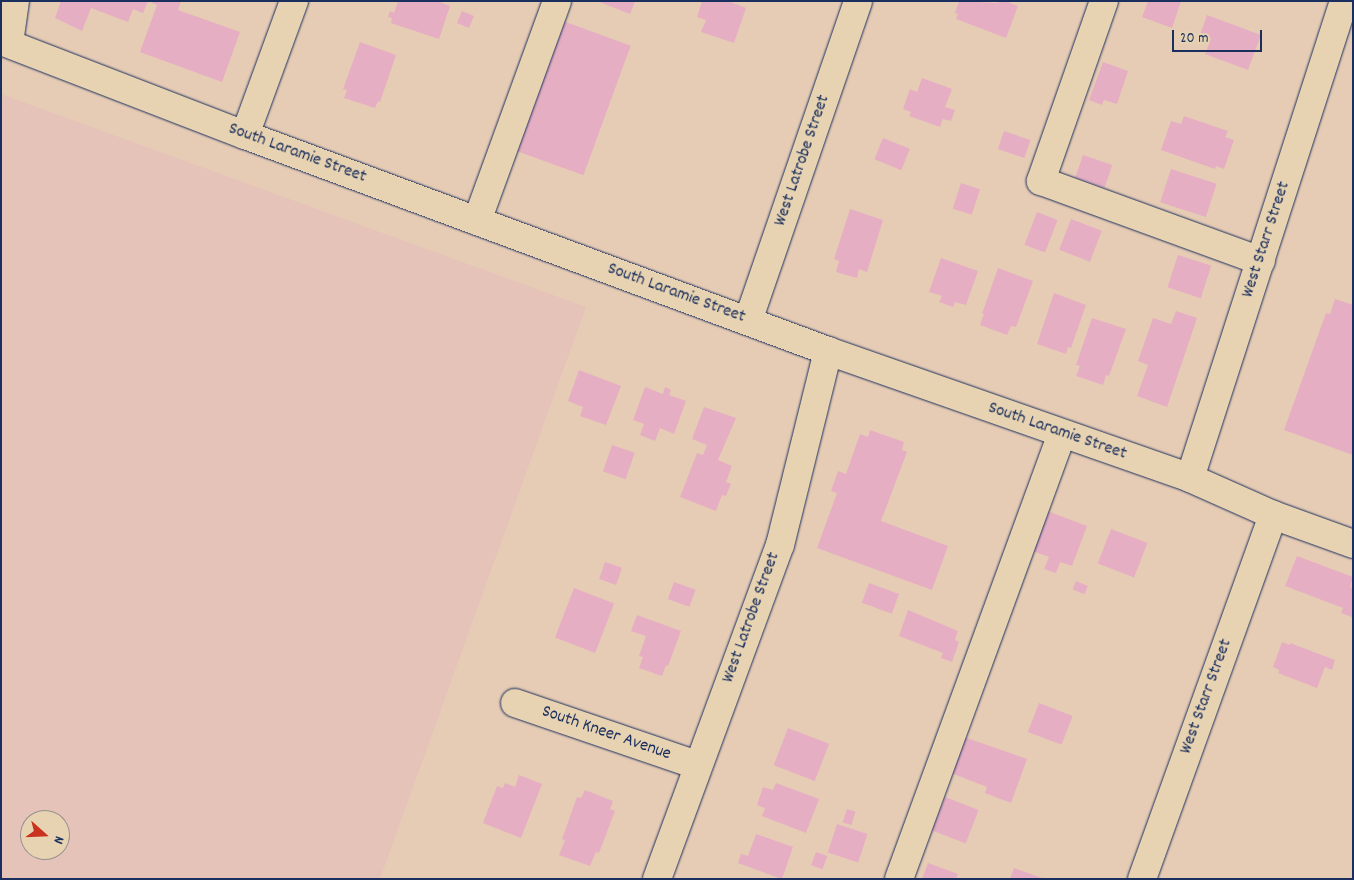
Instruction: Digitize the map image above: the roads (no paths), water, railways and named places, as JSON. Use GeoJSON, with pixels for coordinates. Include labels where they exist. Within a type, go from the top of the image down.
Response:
{"type":"FeatureCollection","features":[{"type":"Feature","properties":{"kind":"street"},"geometry":{"type":"LineString","coordinates":[[5,42],[15,1]]}},
{"type":"Feature","properties":{"kind":"street"},"geometry":{"type":"LineString","coordinates":[[245,135],[294,1]]}},
{"type":"Feature","properties":{"kind":"street"},"geometry":{"type":"LineString","coordinates":[[477,221],[557,1]]}},
{"type":"Feature","properties":{"kind":"street","name":"West Latrobe Street"},"geometry":{"type":"LineString","coordinates":[[748,321],[858,1]]}},
{"type":"Feature","properties":{"kind":"street"},"geometry":{"type":"LineString","coordinates":[[1104,1],[1041,181],[1261,261]]}},
{"type":"Feature","properties":{"kind":"street","name":"West Starr Street"},"geometry":{"type":"LineString","coordinates":[[1190,478],[1344,1]]}},
{"type":"Feature","properties":{"kind":"street","name":"South Laramie Street"},"geometry":{"type":"LineString","coordinates":[[5,42],[245,135],[828,351],[1190,478],[1273,515],[1353,544]]}},
{"type":"Feature","properties":{"kind":"street","name":"West Latrobe Street"},"geometry":{"type":"LineString","coordinates":[[657,879],[697,765],[780,545],[828,351]]}},
{"type":"Feature","properties":{"kind":"street"},"geometry":{"type":"LineString","coordinates":[[899,879],[1062,434]]}},
{"type":"Feature","properties":{"kind":"street","name":"West Starr Street"},"geometry":{"type":"LineString","coordinates":[[1142,879],[1273,515]]}},
{"type":"Feature","properties":{"kind":"street","name":"South Kneer Avenue"},"geometry":{"type":"LineString","coordinates":[[515,703],[697,765]]}}]}
